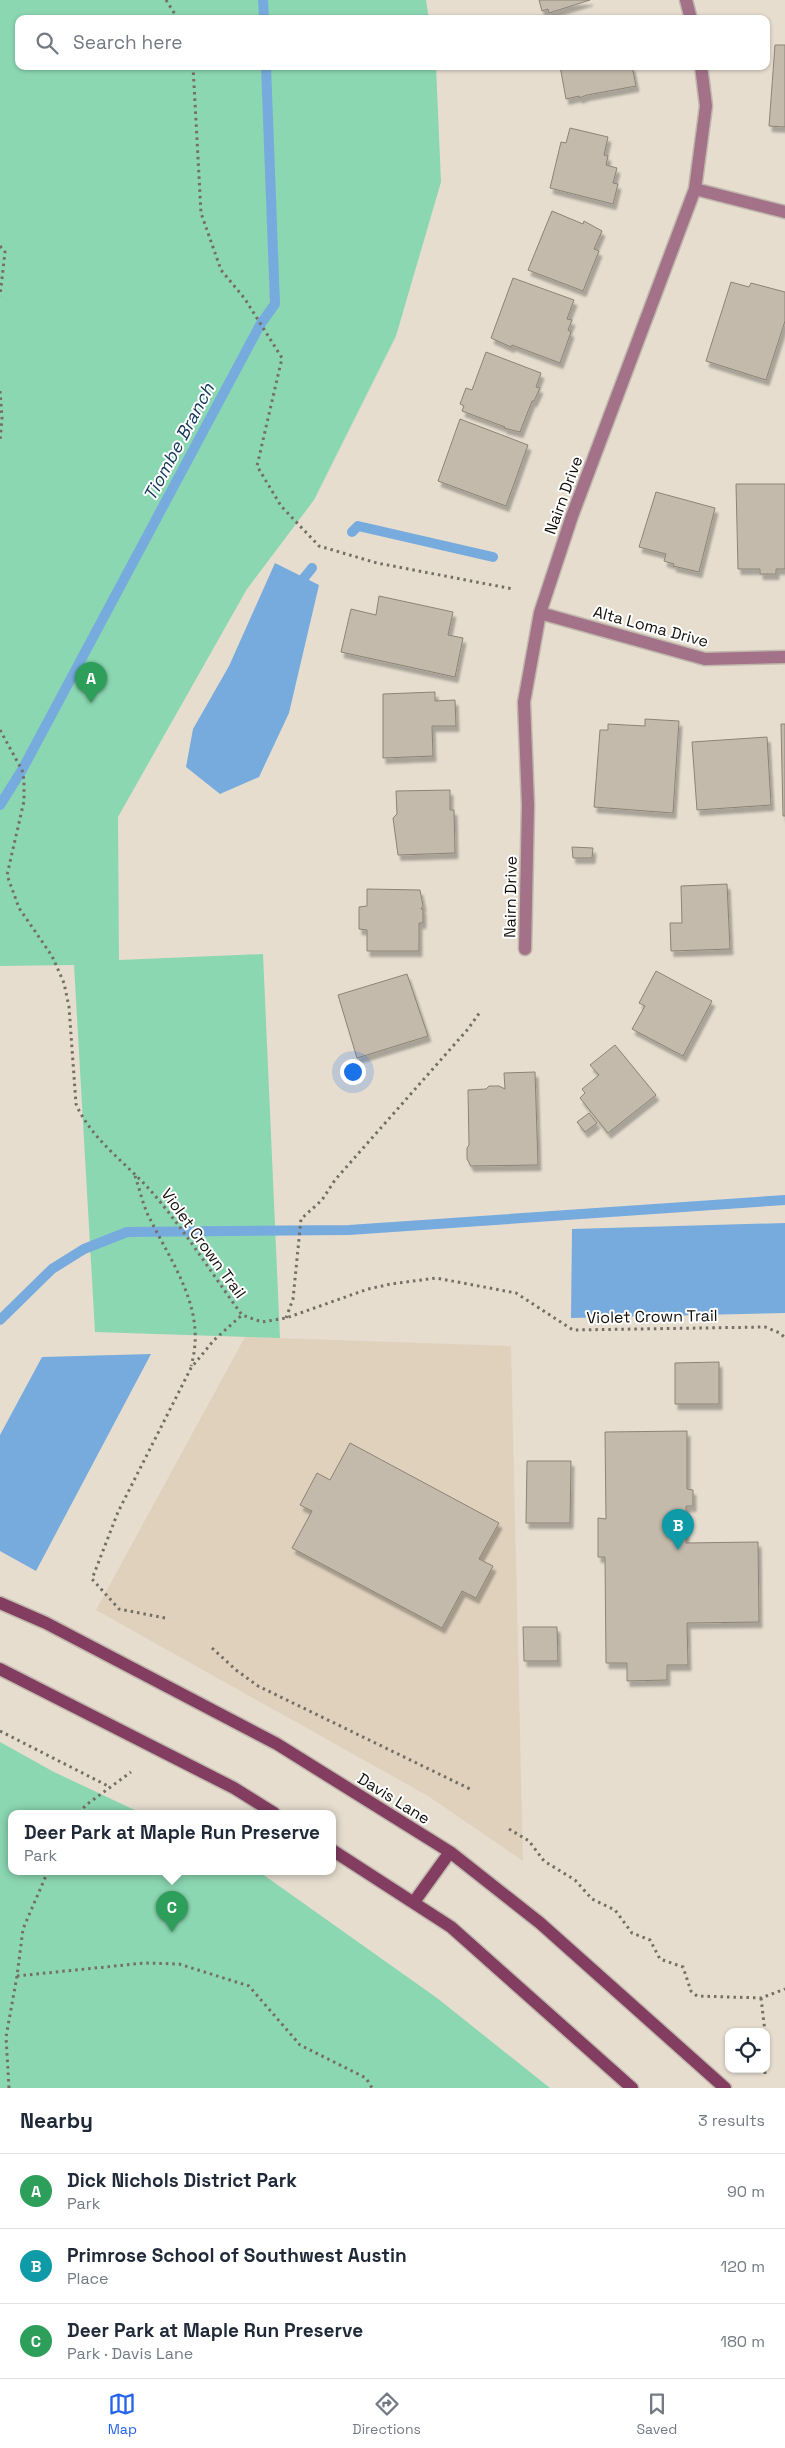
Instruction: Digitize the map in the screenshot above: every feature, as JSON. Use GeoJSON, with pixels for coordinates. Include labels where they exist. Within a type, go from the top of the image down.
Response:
{"type":"FeatureCollection","features":[{"type":"Feature","properties":{"kind":"main road","name":"Davis Lane"},"geometry":{"type":"LineString","coordinates":[[0,1603],[46,1623],[277,1744],[450,1852],[540,1923],[725,2088]]}},
{"type":"Feature","properties":{"kind":"main road"},"geometry":{"type":"LineString","coordinates":[[0,1669],[234,1788],[269,1810]]}},
{"type":"Feature","properties":{"kind":"main road"},"geometry":{"type":"LineString","coordinates":[[414,1902],[450,1852]]}},
{"type":"Feature","properties":{"kind":"main road"},"geometry":{"type":"LineString","coordinates":[[336,1853],[451,1927],[632,2088]]}},
{"type":"Feature","properties":{"kind":"street"},"geometry":{"type":"LineString","coordinates":[[686,0],[690,15]]}},
{"type":"Feature","properties":{"kind":"street","name":"Nairn Drive"},"geometry":{"type":"LineString","coordinates":[[525,949],[528,805],[524,702],[540,613],[572,516],[695,189],[706,106],[702,70]]}},
{"type":"Feature","properties":{"kind":"street"},"geometry":{"type":"LineString","coordinates":[[695,189],[785,212]]}},
{"type":"Feature","properties":{"kind":"street","name":"Alta Loma Drive"},"geometry":{"type":"LineString","coordinates":[[540,613],[705,659],[785,657]]}},
{"type":"Feature","properties":{"kind":"path"},"geometry":{"type":"LineString","coordinates":[[166,0],[175,15]]}},
{"type":"Feature","properties":{"kind":"path"},"geometry":{"type":"LineString","coordinates":[[193,70],[201,213],[221,270],[245,300],[282,358],[257,466],[276,498],[319,546],[377,563],[513,589]]}},
{"type":"Feature","properties":{"kind":"path"},"geometry":{"type":"LineString","coordinates":[[0,246],[5,252],[0,296]]}},
{"type":"Feature","properties":{"kind":"path"},"geometry":{"type":"LineString","coordinates":[[0,391],[2,418],[0,441]]}},
{"type":"Feature","properties":{"kind":"path","name":"Violet Crown Trail"},"geometry":{"type":"LineString","coordinates":[[0,730],[22,770],[24,780],[24,801],[7,875],[19,908],[52,956],[64,982],[69,1008],[76,1104],[82,1118],[94,1133],[135,1175],[164,1209],[242,1315],[262,1322],[286,1318],[368,1289],[436,1278],[516,1293],[573,1330],[764,1328],[780,1333],[785,1338]]}},
{"type":"Feature","properties":{"kind":"path"},"geometry":{"type":"LineString","coordinates":[[286,1318],[293,1299],[301,1219],[322,1200],[335,1180],[468,1029],[480,1012]]}},
{"type":"Feature","properties":{"kind":"path"},"geometry":{"type":"LineString","coordinates":[[135,1175],[149,1217],[179,1273],[196,1322],[196,1347],[191,1368]]}},
{"type":"Feature","properties":{"kind":"path"},"geometry":{"type":"LineString","coordinates":[[165,1618],[119,1609],[92,1579],[118,1512],[191,1368],[214,1340],[242,1315]]}},
{"type":"Feature","properties":{"kind":"path"},"geometry":{"type":"LineString","coordinates":[[212,1648],[236,1670],[258,1686],[470,1789]]}},
{"type":"Feature","properties":{"kind":"path"},"geometry":{"type":"LineString","coordinates":[[0,1731],[110,1787]]}},
{"type":"Feature","properties":{"kind":"path"},"geometry":{"type":"LineString","coordinates":[[81,1810],[86,1804],[131,1772]]}},
{"type":"Feature","properties":{"kind":"path"},"geometry":{"type":"LineString","coordinates":[[509,1829],[529,1841],[544,1861],[575,1880],[592,1899],[615,1910],[632,1933],[650,1940],[660,1959],[682,1967],[691,1991],[697,1996],[761,1998],[785,1989]]}},
{"type":"Feature","properties":{"kind":"path"},"geometry":{"type":"LineString","coordinates":[[9,2088],[6,2037],[18,1976],[23,1929],[46,1875]]}},
{"type":"Feature","properties":{"kind":"path"},"geometry":{"type":"LineString","coordinates":[[18,1976],[144,1963],[179,1964],[249,1986],[300,2045],[366,2078],[372,2088]]}},
{"type":"Feature","properties":{"kind":"path"},"geometry":{"type":"LineString","coordinates":[[761,1998],[765,2028]]}},
{"type":"Feature","properties":{"kind":"shaded area"},"geometry":{"type":"Polygon","coordinates":[[[245,1337],[511,1346],[523,1861],[428,1796],[96,1610],[245,1337]]]}},
{"type":"Feature","properties":{"kind":"green space"},"geometry":{"type":"Polygon","coordinates":[[[0,0],[426,0],[428,15],[15,15],[15,70],[436,70],[441,182],[396,336],[314,500],[247,589],[118,817],[119,960],[263,954],[280,1338],[95,1332],[74,965],[0,966],[0,0]]]}},
{"type":"Feature","properties":{"kind":"green space"},"geometry":{"type":"Polygon","coordinates":[[[0,1742],[54,1772],[135,1810],[8,1810],[8,1875],[264,1875],[437,1998],[550,2088],[0,2088],[0,1742]]]}},
{"type":"Feature","properties":{"kind":"water"},"geometry":{"type":"Polygon","coordinates":[[[275,563],[319,585],[289,713],[259,777],[220,794],[186,767],[193,729],[229,666],[275,563]]]}},
{"type":"Feature","properties":{"kind":"water"},"geometry":{"type":"Polygon","coordinates":[[[785,1223],[785,1313],[571,1318],[572,1229],[785,1223]]]}},
{"type":"Feature","properties":{"kind":"water"},"geometry":{"type":"Polygon","coordinates":[[[151,1354],[36,1571],[0,1551],[0,1435],[42,1357],[151,1354]]]}},
{"type":"Feature","properties":{"kind":"building"},"geometry":{"type":"Polygon","coordinates":[[[539,0],[590,0],[549,13],[548,9],[542,11],[539,0]]]}},
{"type":"Feature","properties":{"kind":"building"},"geometry":{"type":"Polygon","coordinates":[[[775,45],[785,45],[785,127],[769,126],[775,45]]]}},
{"type":"Feature","properties":{"kind":"building"},"geometry":{"type":"Polygon","coordinates":[[[561,70],[633,70],[636,86],[566,99],[561,70]]]}},
{"type":"Feature","properties":{"kind":"building"},"geometry":{"type":"Polygon","coordinates":[[[570,128],[608,137],[604,155],[608,156],[606,165],[617,168],[613,183],[618,184],[613,204],[550,188],[561,142],[566,143],[570,128]]]}},
{"type":"Feature","properties":{"kind":"building"},"geometry":{"type":"Polygon","coordinates":[[[552,211],[583,224],[584,221],[602,231],[594,249],[599,251],[583,291],[528,270],[552,211]]]}},
{"type":"Feature","properties":{"kind":"building"},"geometry":{"type":"Polygon","coordinates":[[[513,278],[574,300],[567,319],[572,320],[568,330],[571,332],[560,363],[512,345],[511,347],[491,338],[513,278]]]}},
{"type":"Feature","properties":{"kind":"building"},"geometry":{"type":"Polygon","coordinates":[[[731,282],[749,287],[751,283],[785,292],[785,321],[766,380],[706,361],[731,282]]]}},
{"type":"Feature","properties":{"kind":"building"},"geometry":{"type":"Polygon","coordinates":[[[486,352],[541,373],[536,387],[540,388],[534,401],[532,401],[520,432],[504,428],[462,411],[464,406],[460,404],[466,388],[472,390],[486,352]]]}},
{"type":"Feature","properties":{"kind":"building"},"geometry":{"type":"Polygon","coordinates":[[[460,419],[528,445],[506,506],[438,481],[460,419]]]}},
{"type":"Feature","properties":{"kind":"building"},"geometry":{"type":"Polygon","coordinates":[[[736,484],[785,484],[785,569],[776,569],[776,574],[760,574],[760,569],[738,569],[736,484]]]}},
{"type":"Feature","properties":{"kind":"building"},"geometry":{"type":"Polygon","coordinates":[[[656,492],[715,508],[699,572],[673,566],[674,564],[664,561],[666,554],[639,547],[656,492]]]}},
{"type":"Feature","properties":{"kind":"building"},"geometry":{"type":"Polygon","coordinates":[[[379,596],[453,612],[448,635],[463,638],[455,677],[341,652],[351,609],[376,615],[379,596]]]}},
{"type":"Feature","properties":{"kind":"building"},"geometry":{"type":"Polygon","coordinates":[[[435,692],[435,701],[455,700],[456,726],[432,726],[433,756],[383,758],[383,694],[435,692]]]}},
{"type":"Feature","properties":{"kind":"building"},"geometry":{"type":"Polygon","coordinates":[[[645,719],[679,721],[673,813],[594,807],[600,730],[608,730],[608,724],[645,726],[645,719]]]}},
{"type":"Feature","properties":{"kind":"building"},"geometry":{"type":"Polygon","coordinates":[[[781,724],[785,724],[785,816],[783,816],[781,724]]]}},
{"type":"Feature","properties":{"kind":"building"},"geometry":{"type":"Polygon","coordinates":[[[767,737],[771,805],[697,810],[692,742],[767,737]]]}},
{"type":"Feature","properties":{"kind":"building"},"geometry":{"type":"Polygon","coordinates":[[[450,790],[450,810],[454,810],[455,853],[398,855],[393,818],[397,814],[396,791],[450,790]]]}},
{"type":"Feature","properties":{"kind":"building"},"geometry":{"type":"Polygon","coordinates":[[[572,847],[593,848],[592,858],[573,858],[572,847]]]}},
{"type":"Feature","properties":{"kind":"building"},"geometry":{"type":"Polygon","coordinates":[[[727,884],[730,949],[671,951],[670,923],[682,923],[681,886],[727,884]]]}},
{"type":"Feature","properties":{"kind":"building"},"geometry":{"type":"Polygon","coordinates":[[[367,889],[420,890],[423,906],[421,909],[423,909],[423,923],[419,923],[419,951],[367,951],[367,930],[359,929],[359,907],[367,906],[367,889]]]}},
{"type":"Feature","properties":{"kind":"building"},"geometry":{"type":"Polygon","coordinates":[[[656,971],[712,1001],[683,1056],[632,1029],[645,1006],[639,1003],[656,971]]]}},
{"type":"Feature","properties":{"kind":"building"},"geometry":{"type":"Polygon","coordinates":[[[407,974],[428,1036],[357,1058],[338,995],[407,974]]]}},
{"type":"Feature","properties":{"kind":"building"},"geometry":{"type":"Polygon","coordinates":[[[615,1045],[656,1095],[608,1133],[580,1098],[585,1093],[582,1089],[599,1075],[590,1065],[615,1045]]]}},
{"type":"Feature","properties":{"kind":"building"},"geometry":{"type":"Polygon","coordinates":[[[535,1072],[538,1165],[471,1166],[467,1159],[467,1148],[469,1145],[468,1090],[486,1089],[489,1086],[499,1086],[505,1089],[504,1073],[535,1072]]]}},
{"type":"Feature","properties":{"kind":"building"},"geometry":{"type":"Polygon","coordinates":[[[589,1113],[597,1123],[585,1132],[577,1122],[589,1113]]]}},
{"type":"Feature","properties":{"kind":"building"},"geometry":{"type":"Polygon","coordinates":[[[719,1362],[719,1404],[675,1404],[675,1363],[719,1362]]]}},
{"type":"Feature","properties":{"kind":"building"},"geometry":{"type":"Polygon","coordinates":[[[687,1431],[687,1489],[693,1490],[693,1506],[686,1506],[686,1543],[758,1542],[759,1622],[687,1623],[688,1665],[667,1665],[667,1680],[627,1681],[627,1663],[606,1663],[605,1557],[598,1557],[598,1518],[606,1519],[605,1432],[687,1431]]]}},
{"type":"Feature","properties":{"kind":"building"},"geometry":{"type":"Polygon","coordinates":[[[350,1443],[499,1523],[479,1559],[493,1566],[476,1598],[462,1591],[442,1628],[292,1548],[312,1511],[300,1505],[317,1473],[330,1480],[350,1443]]]}},
{"type":"Feature","properties":{"kind":"building"},"geometry":{"type":"Polygon","coordinates":[[[527,1461],[571,1461],[570,1523],[526,1523],[527,1461]]]}},
{"type":"Feature","properties":{"kind":"building"},"geometry":{"type":"Polygon","coordinates":[[[523,1627],[557,1627],[558,1661],[524,1661],[523,1627]]]}},
{"type":"Feature","properties":{"kind":"waterway","name":"Tiombe Branch"},"geometry":{"type":"LineString","coordinates":[[263,0],[264,15]]}},
{"type":"Feature","properties":{"kind":"waterway","name":"Tiombe Branch"},"geometry":{"type":"LineString","coordinates":[[0,805],[22,770],[260,325],[275,304],[266,70]]}},
{"type":"Feature","properties":{"kind":"waterway"},"geometry":{"type":"LineString","coordinates":[[352,532],[358,526],[493,557]]}},
{"type":"Feature","properties":{"kind":"waterway"},"geometry":{"type":"LineString","coordinates":[[304,578],[312,568]]}},
{"type":"Feature","properties":{"kind":"waterway"},"geometry":{"type":"LineString","coordinates":[[0,1320],[52,1269],[84,1249],[127,1232],[349,1230],[785,1200]]}},
{"type":"Feature","properties":{"kind":"place","name":"Dick Nichols District Park"},"geometry":{"type":"Point","coordinates":[91,703]}},
{"type":"Feature","properties":{"kind":"place","name":"Primrose School of Southwest Austin"},"geometry":{"type":"Point","coordinates":[678,1550]}},
{"type":"Feature","properties":{"kind":"place","name":"Deer Park at Maple Run Preserve"},"geometry":{"type":"Point","coordinates":[172,1932]}}]}
